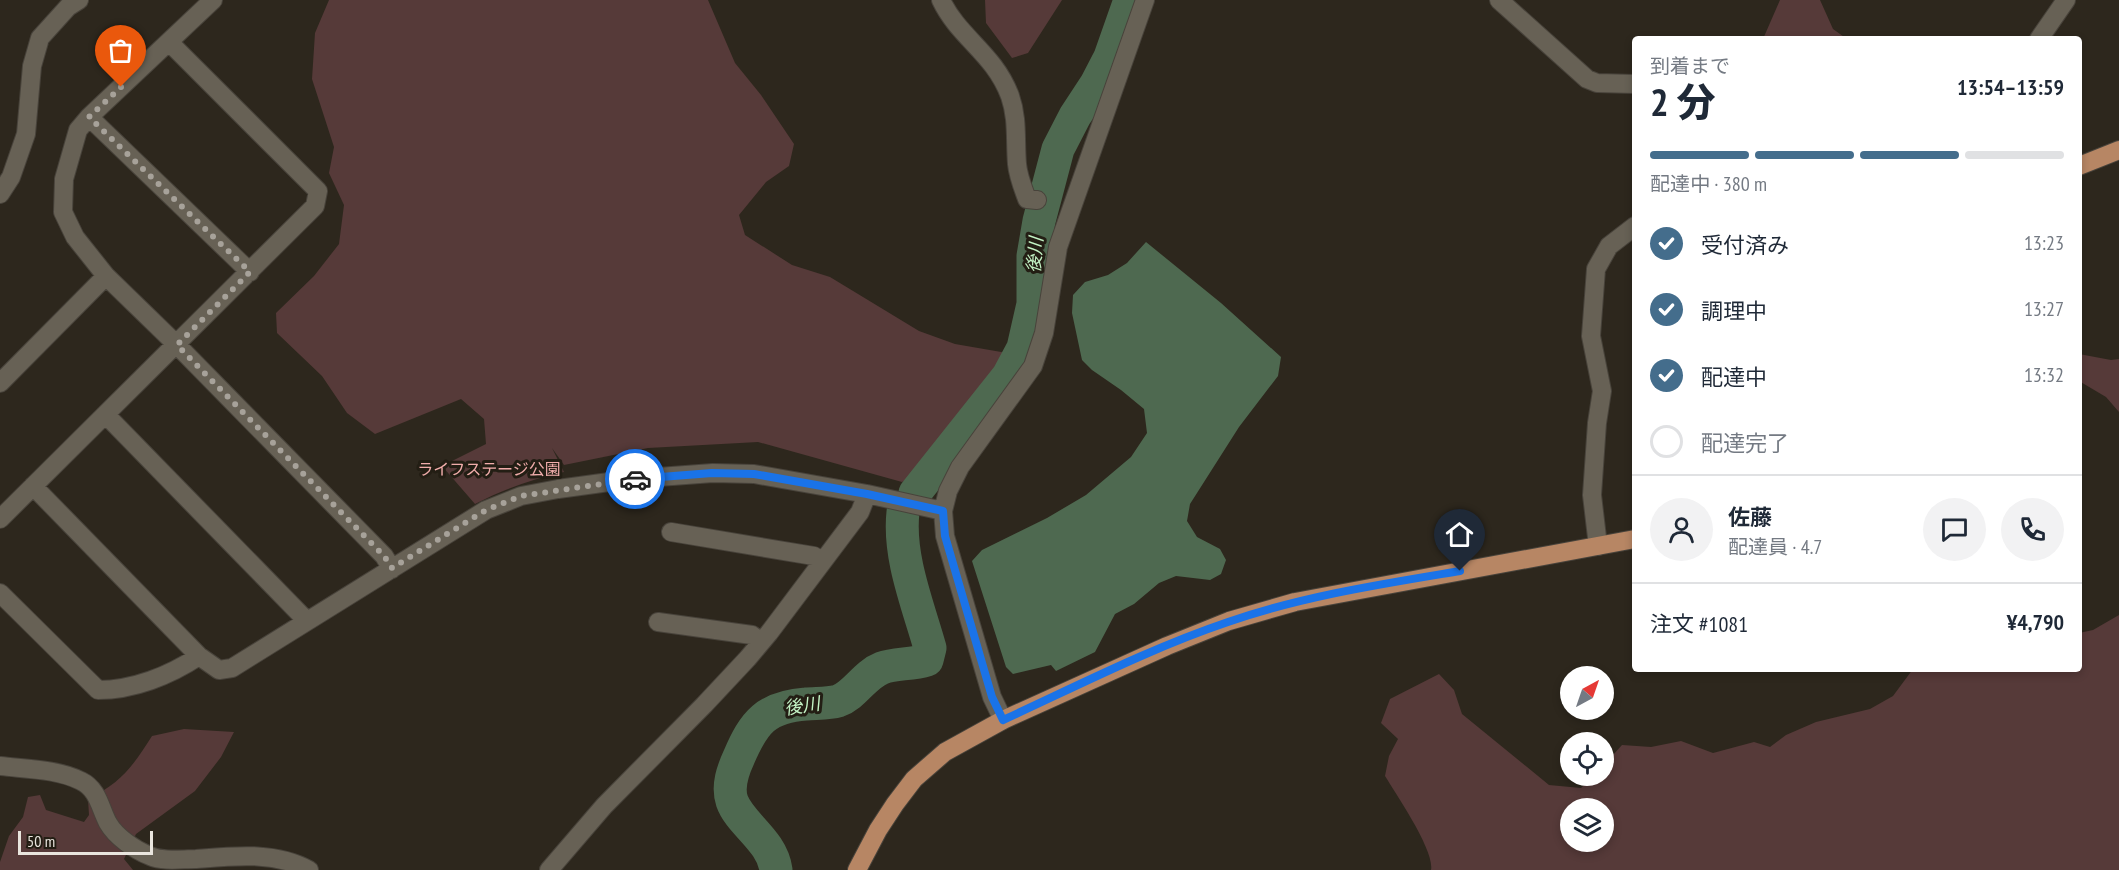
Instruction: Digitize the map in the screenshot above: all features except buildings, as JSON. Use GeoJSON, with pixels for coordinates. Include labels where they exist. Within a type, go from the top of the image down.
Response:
{"type":"FeatureCollection","features":[{"type":"Feature","properties":{"kind":"main road"},"geometry":{"type":"LineString","coordinates":[[2082,165],[2119,150]]}},
{"type":"Feature","properties":{"kind":"main road"},"geometry":{"type":"LineString","coordinates":[[857,870],[878,830],[914,779],[945,752],[1003,720],[1167,646],[1229,621],[1295,602],[1632,540]]}},
{"type":"Feature","properties":{"kind":"street"},"geometry":{"type":"LineString","coordinates":[[0,194],[11,177],[26,134],[32,66],[40,38],[68,7],[79,0]]}},
{"type":"Feature","properties":{"kind":"street"},"geometry":{"type":"LineString","coordinates":[[213,0],[78,130],[64,179],[63,212],[75,237],[106,276],[384,556],[392,568]]}},
{"type":"Feature","properties":{"kind":"street"},"geometry":{"type":"LineString","coordinates":[[941,0],[959,29],[984,53],[999,72],[1010,97],[1017,123],[1017,165],[1023,188],[1027,199],[1037,200]]}},
{"type":"Feature","properties":{"kind":"street"},"geometry":{"type":"LineString","coordinates":[[1003,720],[992,697],[945,536],[943,511],[948,491],[960,467],[1033,366],[1044,333],[1058,247],[1145,0]]}},
{"type":"Feature","properties":{"kind":"street"},"geometry":{"type":"LineString","coordinates":[[1499,0],[1587,79],[1597,83],[1632,84]]}},
{"type":"Feature","properties":{"kind":"street"},"geometry":{"type":"LineString","coordinates":[[2041,36],[2066,0]]}},
{"type":"Feature","properties":{"kind":"street"},"geometry":{"type":"LineString","coordinates":[[0,519],[315,206],[318,191],[169,42]]}},
{"type":"Feature","properties":{"kind":"street"},"geometry":{"type":"LineString","coordinates":[[89,117],[250,272]]}},
{"type":"Feature","properties":{"kind":"street"},"geometry":{"type":"LineString","coordinates":[[1598,546],[1592,495],[1596,423],[1602,391],[1591,336],[1596,269],[1609,246],[1632,228]]}},
{"type":"Feature","properties":{"kind":"street"},"geometry":{"type":"LineString","coordinates":[[0,383],[106,276]]}},
{"type":"Feature","properties":{"kind":"street"},"geometry":{"type":"LineString","coordinates":[[106,415],[307,621]]}},
{"type":"Feature","properties":{"kind":"street"},"geometry":{"type":"LineString","coordinates":[[33,486],[199,656],[219,670],[232,668],[486,510],[521,496],[631,479],[712,473],[754,474],[867,494],[943,511]]}},
{"type":"Feature","properties":{"kind":"street"},"geometry":{"type":"LineString","coordinates":[[549,870],[604,806],[704,705],[761,642],[860,512],[867,494]]}},
{"type":"Feature","properties":{"kind":"street"},"geometry":{"type":"LineString","coordinates":[[671,532],[814,556],[822,562]]}},
{"type":"Feature","properties":{"kind":"street"},"geometry":{"type":"LineString","coordinates":[[0,593],[98,690],[114,690],[149,680],[178,670],[199,656]]}},
{"type":"Feature","properties":{"kind":"street"},"geometry":{"type":"LineString","coordinates":[[658,622],[752,635],[761,642]]}},
{"type":"Feature","properties":{"kind":"street"},"geometry":{"type":"LineString","coordinates":[[0,766],[61,774],[83,781],[96,794],[108,825],[129,846],[152,857],[173,860],[258,856],[294,863],[309,870]]}},
{"type":"Feature","properties":{"kind":"green space","name":"ライフステージ公園"},"geometry":{"type":"Polygon","coordinates":[[[329,0],[708,0],[735,63],[761,95],[794,144],[789,166],[766,182],[739,215],[745,235],[792,265],[830,277],[919,331],[955,344],[1007,353],[1005,372],[922,472],[902,482],[758,442],[648,448],[564,465],[552,448],[564,472],[518,485],[475,504],[442,466],[486,444],[484,419],[461,399],[375,434],[347,413],[322,376],[277,333],[276,313],[314,276],[339,244],[344,205],[329,173],[334,147],[312,79],[315,33],[329,0]]]}},
{"type":"Feature","properties":{"kind":"green space"},"geometry":{"type":"Polygon","coordinates":[[[985,0],[1062,0],[1028,53],[1012,58],[986,23],[985,0]]]}},
{"type":"Feature","properties":{"kind":"green space"},"geometry":{"type":"Polygon","coordinates":[[[1780,0],[1820,0],[1833,29],[1843,36],[1764,36],[1780,0]]]}},
{"type":"Feature","properties":{"kind":"green space"},"geometry":{"type":"Polygon","coordinates":[[[2082,355],[2111,360],[2119,359],[2119,412],[2106,397],[2082,383],[2082,355]]]}},
{"type":"Feature","properties":{"kind":"green space"},"geometry":{"type":"Polygon","coordinates":[[[2119,615],[2119,870],[1431,870],[1431,861],[1421,837],[1385,776],[1389,756],[1398,739],[1381,723],[1390,699],[1439,674],[1454,690],[1462,714],[1549,785],[1581,788],[1583,786],[1614,786],[1614,754],[1622,745],[1651,747],[1681,741],[1713,753],[1754,742],[1770,747],[1786,735],[1816,722],[1870,709],[1893,696],[1911,672],[2082,672],[2082,632],[2093,630],[2119,615]]]}},
{"type":"Feature","properties":{"kind":"green space"},"geometry":{"type":"Polygon","coordinates":[[[184,729],[234,732],[221,757],[195,791],[136,834],[124,859],[133,870],[0,870],[0,862],[9,836],[23,817],[28,797],[40,795],[46,810],[84,822],[89,815],[88,799],[118,780],[139,756],[152,736],[184,729]]]}},
{"type":"Feature","properties":{"kind":"shaded area"},"geometry":{"type":"Polygon","coordinates":[[[1146,242],[1221,303],[1281,357],[1278,376],[1239,427],[1190,504],[1187,521],[1197,537],[1220,549],[1226,560],[1221,574],[1210,580],[1176,576],[1159,583],[1134,604],[1115,614],[1095,652],[1056,671],[1051,665],[1013,674],[1006,667],[972,561],[982,550],[1047,518],[1086,495],[1131,457],[1147,433],[1144,409],[1082,360],[1072,313],[1073,295],[1085,282],[1108,275],[1127,263],[1146,242]]]}},
{"type":"Feature","properties":{"kind":"waterway","name":"後川"},"geometry":{"type":"LineString","coordinates":[[915,493],[1008,376],[1023,348],[1033,304],[1033,256],[1039,221],[1058,149],[1110,57],[1130,0]]}},
{"type":"Feature","properties":{"kind":"waterway","name":"後川"},"geometry":{"type":"LineString","coordinates":[[776,870],[769,850],[732,801],[731,778],[750,734],[771,713],[792,706],[838,701],[882,668],[927,660],[930,648],[903,546],[903,512]]}},
{"type":"Feature","properties":{"kind":"way so far"},"geometry":{"type":"LineString","coordinates":[[121,87],[89,117],[250,272],[177,345],[384,556],[392,568],[486,510],[521,496],[635,479]]}},
{"type":"Feature","properties":{"kind":"route"},"geometry":{"type":"LineString","coordinates":[[635,479],[712,473],[754,474],[867,494],[943,511],[945,536],[992,697],[1003,720],[1167,646],[1229,621],[1295,602],[1460,571]]}}]}
